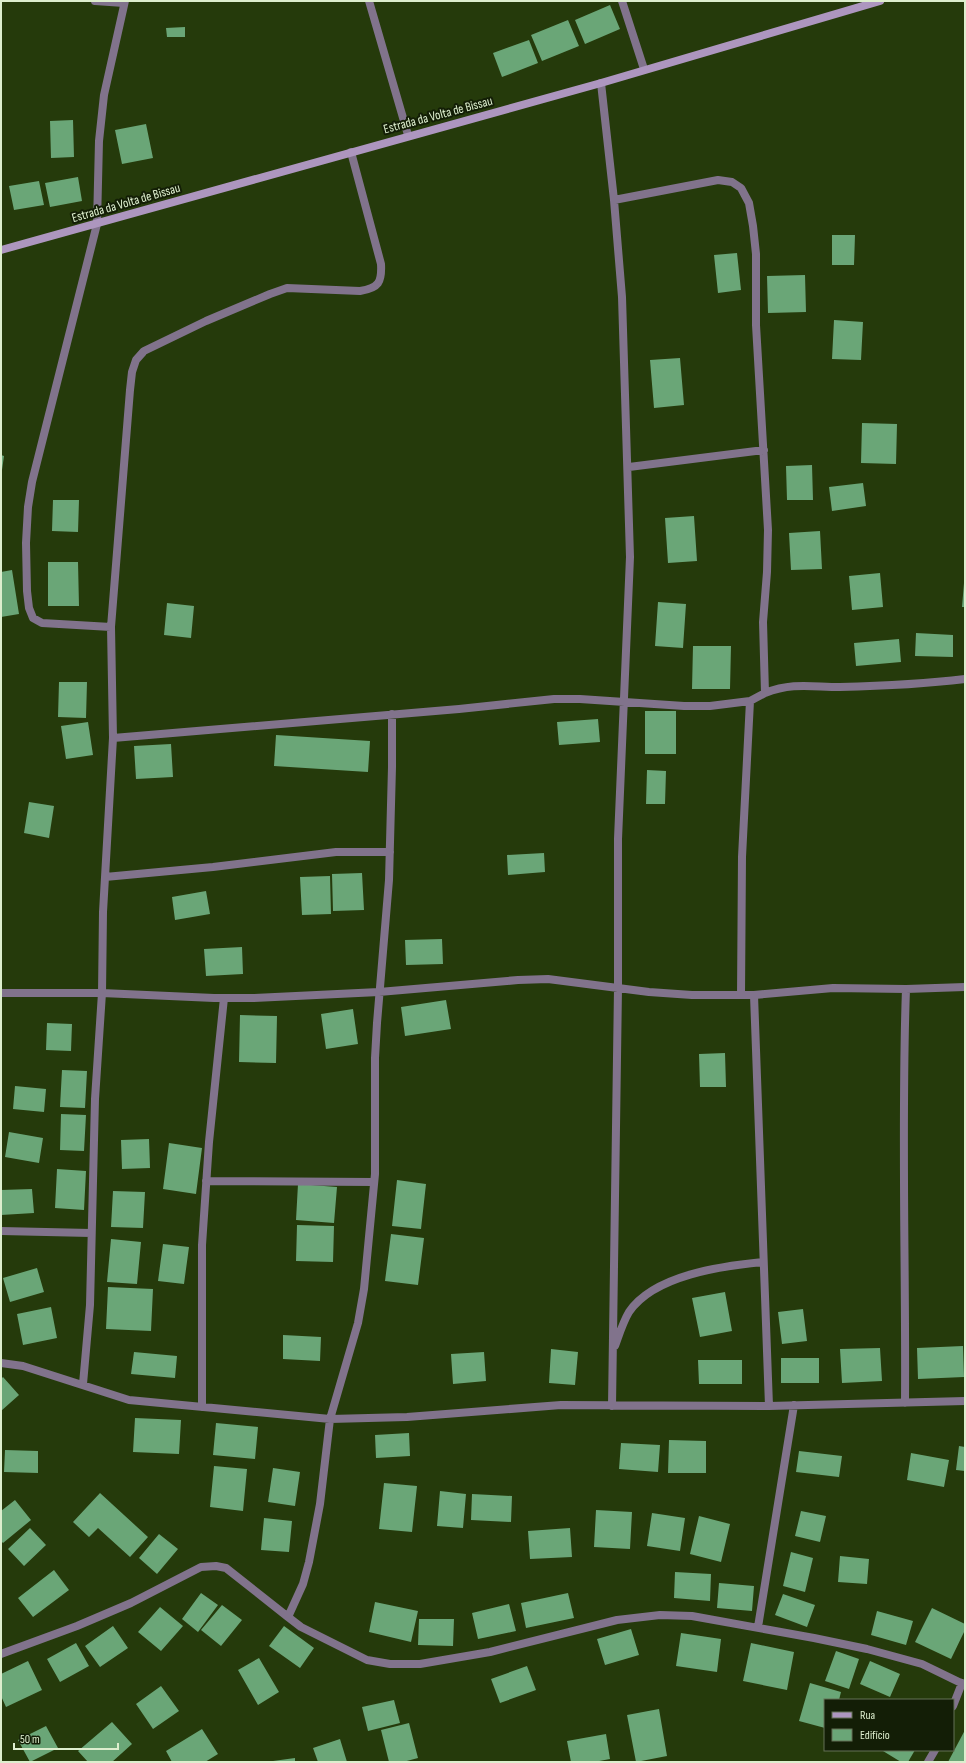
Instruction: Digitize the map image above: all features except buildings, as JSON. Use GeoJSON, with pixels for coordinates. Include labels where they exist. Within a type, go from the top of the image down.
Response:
{"type":"FeatureCollection","features":[{"type":"Feature","properties":{"kind":"main road","name":"Estrada da Volta de Bissau"},"geometry":{"type":"LineString","coordinates":[[1,250],[601,83],[644,69],[880,1]]}},
{"type":"Feature","properties":{"kind":"street"},"geometry":{"type":"LineString","coordinates":[[95,1],[124,2],[104,95],[100,141],[97,224],[32,482],[26,543],[27,591],[29,608],[33,618],[42,623],[111,627]]}},
{"type":"Feature","properties":{"kind":"street"},"geometry":{"type":"LineString","coordinates":[[369,1],[408,136]]}},
{"type":"Feature","properties":{"kind":"street"},"geometry":{"type":"LineString","coordinates":[[622,1],[644,69]]}},
{"type":"Feature","properties":{"kind":"street"},"geometry":{"type":"LineString","coordinates":[[601,83],[614,200],[622,297],[625,410],[629,467],[630,557],[618,847],[618,988],[612,1406]]}},
{"type":"Feature","properties":{"kind":"street"},"geometry":{"type":"LineString","coordinates":[[83,1384],[90,1305],[95,1099],[102,993],[105,877],[113,738],[111,627],[131,378],[136,360],[144,351],[206,321],[270,294],[287,288],[360,291],[371,289],[379,283],[382,276],[381,264],[351,152]]}},
{"type":"Feature","properties":{"kind":"street"},"geometry":{"type":"LineString","coordinates":[[614,200],[718,180],[732,182],[741,188],[749,203],[756,254],[756,325],[768,530],[767,572],[763,622],[765,693]]}},
{"type":"Feature","properties":{"kind":"street"},"geometry":{"type":"LineString","coordinates":[[629,467],[764,450]]}},
{"type":"Feature","properties":{"kind":"street"},"geometry":{"type":"LineString","coordinates":[[113,738],[554,699],[580,698],[624,702],[710,706],[750,701],[778,688],[798,685],[839,687],[902,685],[965,679]]}},
{"type":"Feature","properties":{"kind":"street"},"geometry":{"type":"LineString","coordinates":[[741,996],[742,857],[750,701]]}},
{"type":"Feature","properties":{"kind":"street"},"geometry":{"type":"LineString","coordinates":[[288,1617],[303,1584],[309,1562],[320,1504],[330,1419],[350,1352],[361,1309],[364,1289],[374,1182],[375,1058],[390,852],[392,714]]}},
{"type":"Feature","properties":{"kind":"street"},"geometry":{"type":"LineString","coordinates":[[105,877],[236,865],[336,852],[390,852]]}},
{"type":"Feature","properties":{"kind":"street"},"geometry":{"type":"LineString","coordinates":[[1,993],[102,993],[224,998],[379,992],[518,980],[548,979],[618,988],[692,995],[741,996],[833,988],[906,989],[965,987]]}},
{"type":"Feature","properties":{"kind":"street"},"geometry":{"type":"LineString","coordinates":[[905,1402],[906,1286],[904,1042],[906,989]]}},
{"type":"Feature","properties":{"kind":"street"},"geometry":{"type":"LineString","coordinates":[[754,995],[769,1406]]}},
{"type":"Feature","properties":{"kind":"street"},"geometry":{"type":"LineString","coordinates":[[202,1407],[201,1266],[206,1181],[224,998]]}},
{"type":"Feature","properties":{"kind":"street"},"geometry":{"type":"LineString","coordinates":[[206,1181],[374,1182]]}},
{"type":"Feature","properties":{"kind":"street"},"geometry":{"type":"LineString","coordinates":[[1,1231],[91,1233]]}},
{"type":"Feature","properties":{"kind":"street"},"geometry":{"type":"LineString","coordinates":[[613,1350],[629,1313],[640,1300],[656,1288],[679,1278],[737,1265],[763,1262]]}},
{"type":"Feature","properties":{"kind":"street"},"geometry":{"type":"LineString","coordinates":[[1,1363],[23,1366],[129,1400],[330,1419],[406,1418],[561,1406],[769,1406],[965,1401]]}},
{"type":"Feature","properties":{"kind":"street"},"geometry":{"type":"LineString","coordinates":[[758,1627],[794,1405]]}},
{"type":"Feature","properties":{"kind":"street"},"geometry":{"type":"LineString","coordinates":[[1,1654],[77,1626],[131,1603],[201,1567],[216,1566],[226,1568],[301,1627],[367,1660],[390,1664],[420,1664],[490,1652],[618,1620],[660,1615],[692,1616],[758,1627],[859,1648],[922,1664],[944,1673],[963,1684],[954,1704]]}},
{"type":"Feature","properties":{"kind":"street"},"geometry":{"type":"LineString","coordinates":[[928,1762],[934,1751]]}}]}
